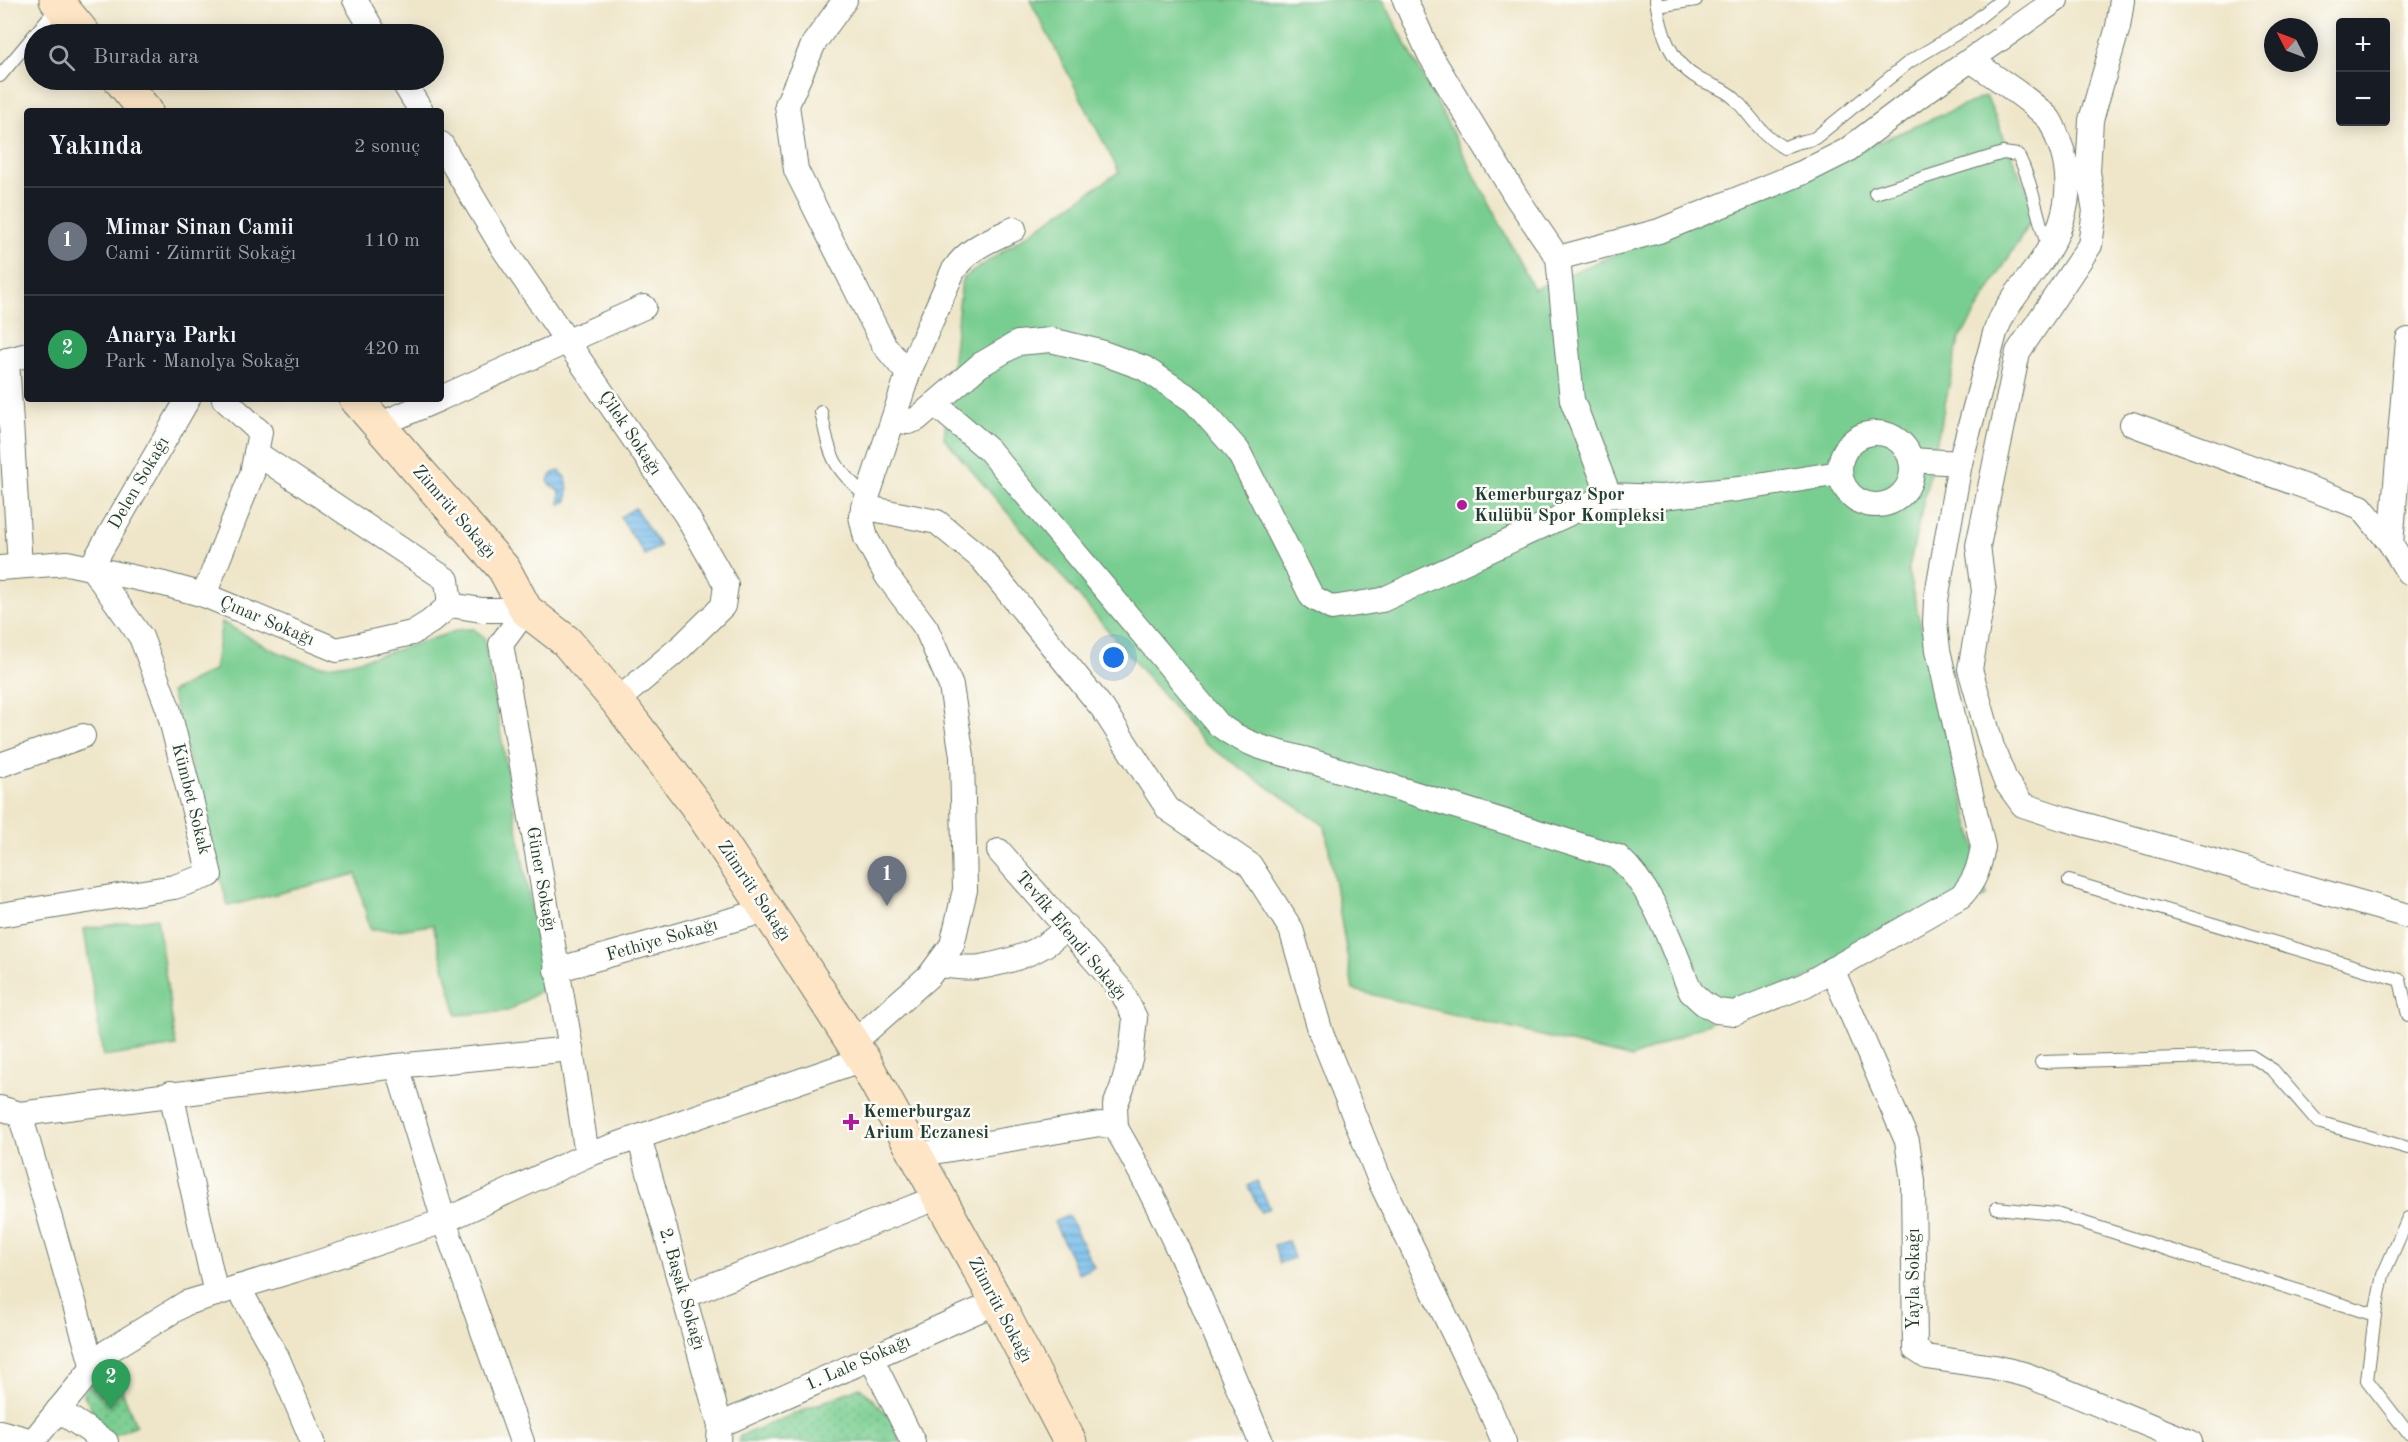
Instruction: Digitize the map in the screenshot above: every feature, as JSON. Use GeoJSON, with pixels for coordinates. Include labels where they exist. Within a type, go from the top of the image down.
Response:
{"type":"FeatureCollection","features":[{"type":"Feature","properties":{"kind":"street"},"geometry":{"type":"LineString","coordinates":[[355,0],[369,24]]}},
{"type":"Feature","properties":{"kind":"street"},"geometry":{"type":"LineString","coordinates":[[845,0],[814,43],[787,105],[796,170],[884,345],[908,374]]}},
{"type":"Feature","properties":{"kind":"street"},"geometry":{"type":"LineString","coordinates":[[1406,0],[1430,55],[1517,198],[1558,258],[1572,400],[1609,495]]}},
{"type":"Feature","properties":{"kind":"street"},"geometry":{"type":"LineString","coordinates":[[1558,258],[1659,231],[1804,172],[1846,151],[1919,96],[2056,0]]}},
{"type":"Feature","properties":{"kind":"street"},"geometry":{"type":"LineString","coordinates":[[2122,0],[2118,27],[2091,120],[2088,172],[2095,211],[2090,244],[2018,352],[1978,546],[1984,592],[1970,669],[1992,747],[2006,782],[2023,805],[2065,819],[2408,916]]}},
{"type":"Feature","properties":{"kind":"street"},"geometry":{"type":"LineString","coordinates":[[58,2],[76,24]]}},
{"type":"Feature","properties":{"kind":"street"},"geometry":{"type":"LineString","coordinates":[[935,404],[989,450],[1219,726],[1236,738],[1259,748],[1315,762],[1618,857],[1632,870],[1649,896],[1691,992],[1703,1003],[1717,1011],[1735,1013],[1805,985],[1961,896],[1979,871],[1983,847],[1938,650],[1935,622],[1936,600],[1960,464],[2001,314],[2060,229],[2067,202],[2067,173],[2050,120],[1971,60]]}},
{"type":"Feature","properties":{"kind":"street"},"geometry":{"type":"LineString","coordinates":[[128,90],[143,108]]}},
{"type":"Feature","properties":{"kind":"street"},"geometry":{"type":"LineString","coordinates":[[408,90],[419,108]]}},
{"type":"Feature","properties":{"kind":"street","name":"Çilek Sokağı"},"geometry":{"type":"LineString","coordinates":[[444,154],[503,248],[686,515],[726,585],[723,606],[682,646],[617,701]]}},
{"type":"Feature","properties":{"kind":"street"},"geometry":{"type":"LineString","coordinates":[[0,1432],[33,1441],[105,1353],[186,1303],[444,1221],[587,1155],[639,1137],[858,1051],[930,975],[952,945],[965,890],[962,756],[951,686],[926,628],[888,576],[866,538],[861,516],[908,374],[958,264],[977,246],[1014,229]]}},
{"type":"Feature","properties":{"kind":"street"},"geometry":{"type":"LineString","coordinates":[[444,397],[644,307]]}},
{"type":"Feature","properties":{"kind":"street"},"geometry":{"type":"LineString","coordinates":[[893,420],[908,422],[917,419],[980,365],[1018,343],[1051,340],[1100,351],[1144,368],[1194,401],[1238,451],[1312,597],[1332,608],[1382,600],[1609,495],[1662,497],[1739,489],[1840,473]]}},
{"type":"Feature","properties":{"kind":"street"},"geometry":{"type":"LineString","coordinates":[[2402,560],[2408,340]]}},
{"type":"Feature","properties":{"kind":"street"},"geometry":{"type":"LineString","coordinates":[[10,567],[11,359]]}},
{"type":"Feature","properties":{"kind":"street","name":"Delen Sokağı"},"geometry":{"type":"LineString","coordinates":[[91,567],[186,402]]}},
{"type":"Feature","properties":{"kind":"street"},"geometry":{"type":"LineString","coordinates":[[204,595],[252,474],[260,432],[227,402]]}},
{"type":"Feature","properties":{"kind":"street","name":"Zümrüt Sokağı"},"geometry":{"type":"LineString","coordinates":[[359,402],[504,569],[526,610],[566,641],[617,701],[696,805],[858,1051],[997,1302],[1070,1442]]}},
{"type":"Feature","properties":{"kind":"street"},"geometry":{"type":"LineString","coordinates":[[379,425],[433,402]]}},
{"type":"Feature","properties":{"kind":"street"},"geometry":{"type":"LineString","coordinates":[[2132,424],[2361,507],[2402,560]]}},
{"type":"Feature","properties":{"kind":"street"},"geometry":{"type":"LineString","coordinates":[[1875,433],[1887,435],[1906,449],[1911,460],[1912,472],[1903,493],[1893,501],[1882,505],[1870,505],[1854,498],[1843,484],[1840,473],[1845,450],[1853,441],[1864,435],[1875,433]]}},
{"type":"Feature","properties":{"kind":"street"},"geometry":{"type":"LineString","coordinates":[[256,453],[447,580],[450,604],[482,610],[526,610]]}},
{"type":"Feature","properties":{"kind":"street"},"geometry":{"type":"LineString","coordinates":[[1911,460],[1960,464]]}},
{"type":"Feature","properties":{"kind":"street"},"geometry":{"type":"LineString","coordinates":[[865,501],[937,522],[982,559],[1103,709],[1168,809],[1250,865],[1291,929],[1321,1034],[1381,1183],[1504,1442]]}},
{"type":"Feature","properties":{"kind":"street","name":"Çınar Sokağı"},"geometry":{"type":"LineString","coordinates":[[10,567],[67,563],[204,595],[337,650],[412,633],[430,622],[450,604]]}},
{"type":"Feature","properties":{"kind":"street","name":"Kümbet Sokak"},"geometry":{"type":"LineString","coordinates":[[0,915],[174,887],[210,875],[168,708],[141,637],[91,567]]}},
{"type":"Feature","properties":{"kind":"street","name":"Güner Sokağı"},"geometry":{"type":"LineString","coordinates":[[482,610],[501,644],[571,1049],[587,1155]]}},
{"type":"Feature","properties":{"kind":"street"},"geometry":{"type":"LineString","coordinates":[[501,644],[526,610]]}},
{"type":"Feature","properties":{"kind":"street"},"geometry":{"type":"LineString","coordinates":[[0,765],[83,736]]}},
{"type":"Feature","properties":{"kind":"street","name":"Tevfik Efendi Sokağı"},"geometry":{"type":"LineString","coordinates":[[999,851],[1121,990],[1136,1018],[1131,1055],[1122,1088],[1114,1106],[1116,1128]]}},
{"type":"Feature","properties":{"kind":"street","name":"Fethiye Sokağı"},"geometry":{"type":"LineString","coordinates":[[556,970],[767,910]]}},
{"type":"Feature","properties":{"kind":"street"},"geometry":{"type":"LineString","coordinates":[[938,965],[978,968],[1041,949],[1059,936],[1066,926]]}},
{"type":"Feature","properties":{"kind":"street","name":"Yayla Sokağı"},"geometry":{"type":"LineString","coordinates":[[1833,969],[1907,1141],[1913,1181],[1915,1349],[1927,1357],[1994,1367],[2027,1375],[2190,1442]]}},
{"type":"Feature","properties":{"kind":"street"},"geometry":{"type":"LineString","coordinates":[[93,1368],[10,1111],[397,1066],[571,1049]]}},
{"type":"Feature","properties":{"kind":"street"},"geometry":{"type":"LineString","coordinates":[[397,1066],[444,1221],[522,1442]]}},
{"type":"Feature","properties":{"kind":"street"},"geometry":{"type":"LineString","coordinates":[[171,1093],[227,1291],[277,1357],[314,1442]]}},
{"type":"Feature","properties":{"kind":"street"},"geometry":{"type":"LineString","coordinates":[[916,1155],[1100,1124],[1116,1128],[1140,1169],[1220,1345],[1261,1442]]}},
{"type":"Feature","properties":{"kind":"street","name":"2. Başak Sokağı"},"geometry":{"type":"LineString","coordinates":[[639,1137],[684,1296],[719,1433]]}},
{"type":"Feature","properties":{"kind":"street"},"geometry":{"type":"LineString","coordinates":[[684,1296],[939,1197]]}},
{"type":"Feature","properties":{"kind":"street","name":"1. Lale Sokağı"},"geometry":{"type":"LineString","coordinates":[[719,1433],[871,1358],[997,1302]]}},
{"type":"Feature","properties":{"kind":"street"},"geometry":{"type":"LineString","coordinates":[[871,1358],[913,1442]]}},
{"type":"Feature","properties":{"kind":"street"},"geometry":{"type":"LineString","coordinates":[[58,1410],[106,1442]]}},
{"type":"Feature","properties":{"kind":"lane"},"geometry":{"type":"LineString","coordinates":[[1696,0],[1657,3],[1662,35],[1678,62],[1698,78],[1719,86],[1768,139],[1784,148],[1815,138],[1909,62],[1966,27],[2001,0]]}},
{"type":"Feature","properties":{"kind":"lane"},"geometry":{"type":"LineString","coordinates":[[41,24],[58,2]]}},
{"type":"Feature","properties":{"kind":"lane"},"geometry":{"type":"LineString","coordinates":[[0,76],[24,45]]}},
{"type":"Feature","properties":{"kind":"lane"},"geometry":{"type":"LineString","coordinates":[[1875,193],[2003,153],[2018,155],[2025,170],[2038,219],[2049,248]]}},
{"type":"Feature","properties":{"kind":"lane"},"geometry":{"type":"LineString","coordinates":[[821,412],[830,452],[837,467],[865,501]]}},
{"type":"Feature","properties":{"kind":"lane"},"geometry":{"type":"LineString","coordinates":[[2069,881],[2400,980],[2408,1015]]}},
{"type":"Feature","properties":{"kind":"lane"},"geometry":{"type":"LineString","coordinates":[[2041,1062],[2251,1056],[2273,1070],[2318,1122],[2408,1148]]}},
{"type":"Feature","properties":{"kind":"lane"},"geometry":{"type":"LineString","coordinates":[[1997,1208],[2056,1214],[2375,1315]]}},
{"type":"Feature","properties":{"kind":"lane"},"geometry":{"type":"LineString","coordinates":[[2408,1218],[2383,1275],[2375,1315],[2367,1380],[2408,1433]]}},
{"type":"Feature","properties":{"kind":"green space","name":"Kemerburgaz Spor Kulübü Spor Kompleksi"},"geometry":{"type":"Polygon","coordinates":[[[1030,0],[1383,0],[1534,289],[1986,96],[2036,212],[1959,340],[1908,572],[1987,896],[1632,1058],[1353,990],[1325,826],[1204,743],[944,438],[962,279],[1119,172],[1030,0]]]}},
{"type":"Feature","properties":{"kind":"green space"},"geometry":{"type":"Polygon","coordinates":[[[222,622],[281,653],[319,665],[348,663],[368,658],[462,629],[474,629],[484,638],[545,988],[508,1011],[457,1015],[433,925],[398,930],[370,930],[356,874],[228,906],[171,692],[214,670],[222,622]]]}},
{"type":"Feature","properties":{"kind":"green space"},"geometry":{"type":"Polygon","coordinates":[[[157,918],[176,1046],[103,1057],[84,929],[157,918]]]}},
{"type":"Feature","properties":{"kind":"green space"},"geometry":{"type":"Polygon","coordinates":[[[111,1363],[136,1425],[107,1439],[83,1393],[111,1363]]]}},
{"type":"Feature","properties":{"kind":"green space"},"geometry":{"type":"Polygon","coordinates":[[[860,1387],[891,1418],[902,1442],[738,1442],[740,1436],[860,1387]]]}},
{"type":"Feature","properties":{"kind":"water"},"geometry":{"type":"Polygon","coordinates":[[[560,471],[568,489],[567,501],[560,504],[560,491],[550,485],[548,480],[553,473],[560,471]]]}},
{"type":"Feature","properties":{"kind":"water"},"geometry":{"type":"Polygon","coordinates":[[[635,508],[660,546],[645,555],[620,517],[635,508]]]}},
{"type":"Feature","properties":{"kind":"water"},"geometry":{"type":"Polygon","coordinates":[[[1257,1181],[1270,1208],[1261,1212],[1248,1186],[1257,1181]]]}},
{"type":"Feature","properties":{"kind":"water"},"geometry":{"type":"Polygon","coordinates":[[[1068,1215],[1094,1267],[1079,1274],[1054,1222],[1068,1215]]]}},
{"type":"Feature","properties":{"kind":"water"},"geometry":{"type":"Polygon","coordinates":[[[1288,1241],[1294,1258],[1279,1263],[1274,1245],[1288,1241]]]}},
{"type":"Feature","properties":{"kind":"place","name":"Kemerburgaz Spor Kulübü Spor Kompleksi"},"geometry":{"type":"Point","coordinates":[1462,505]}},
{"type":"Feature","properties":{"kind":"place","name":"Mimar Sinan Camii"},"geometry":{"type":"Point","coordinates":[887,906]}},
{"type":"Feature","properties":{"kind":"place","name":"Kemerburgaz Arium Eczanesi"},"geometry":{"type":"Point","coordinates":[851,1122]}},
{"type":"Feature","properties":{"kind":"place","name":"Anarya Parkı"},"geometry":{"type":"Point","coordinates":[111,1409]}}]}
